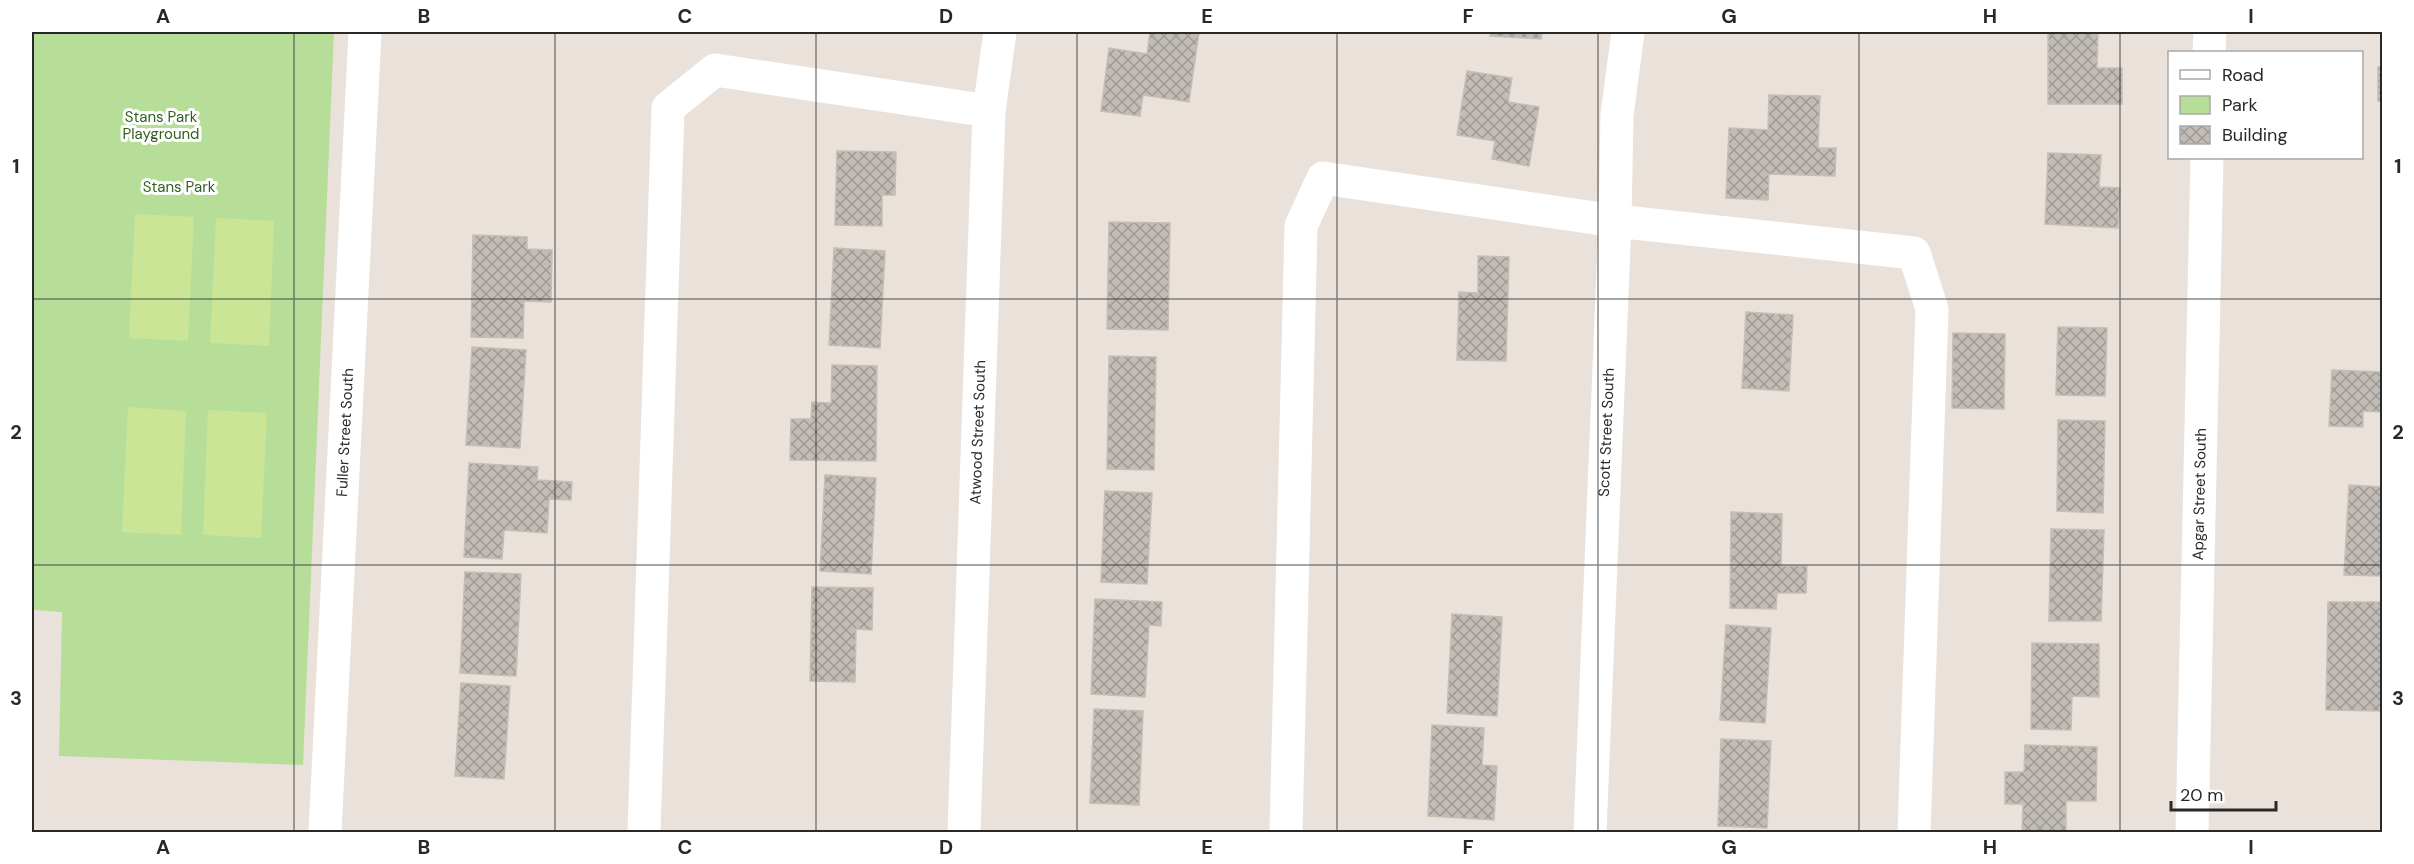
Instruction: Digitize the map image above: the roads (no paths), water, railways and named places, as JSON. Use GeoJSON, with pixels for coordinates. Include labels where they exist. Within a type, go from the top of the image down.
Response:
{"type":"FeatureCollection","features":[{"type":"Feature","properties":{"kind":"street","name":"Fuller Street South"},"geometry":{"type":"LineString","coordinates":[[325,832],[365,32]]}},
{"type":"Feature","properties":{"kind":"street","name":"Atwood Street South"},"geometry":{"type":"LineString","coordinates":[[964,832],[989,111],[1000,32]]}},
{"type":"Feature","properties":{"kind":"street","name":"Scott Street South"},"geometry":{"type":"LineString","coordinates":[[1590,832],[1615,221],[1617,115],[1628,32]]}},
{"type":"Feature","properties":{"kind":"street"},"geometry":{"type":"LineString","coordinates":[[2209,51],[2210,32]]}},
{"type":"Feature","properties":{"kind":"street"},"geometry":{"type":"LineString","coordinates":[[644,832],[668,108],[715,70],[989,111]]}},
{"type":"Feature","properties":{"kind":"street","name":"Apgar Street South"},"geometry":{"type":"LineString","coordinates":[[2192,832],[2207,159]]}},
{"type":"Feature","properties":{"kind":"street"},"geometry":{"type":"LineString","coordinates":[[1286,832],[1301,226],[1323,178],[1615,221],[1914,253],[1932,309],[1914,832]]}},
{"type":"Feature","properties":{"kind":"park label","name":"Stans Park Playground"},"geometry":{"type":"Point","coordinates":[161,126]}},
{"type":"Feature","properties":{"kind":"park label","name":"Stans Park"},"geometry":{"type":"Point","coordinates":[179,187]}}]}
